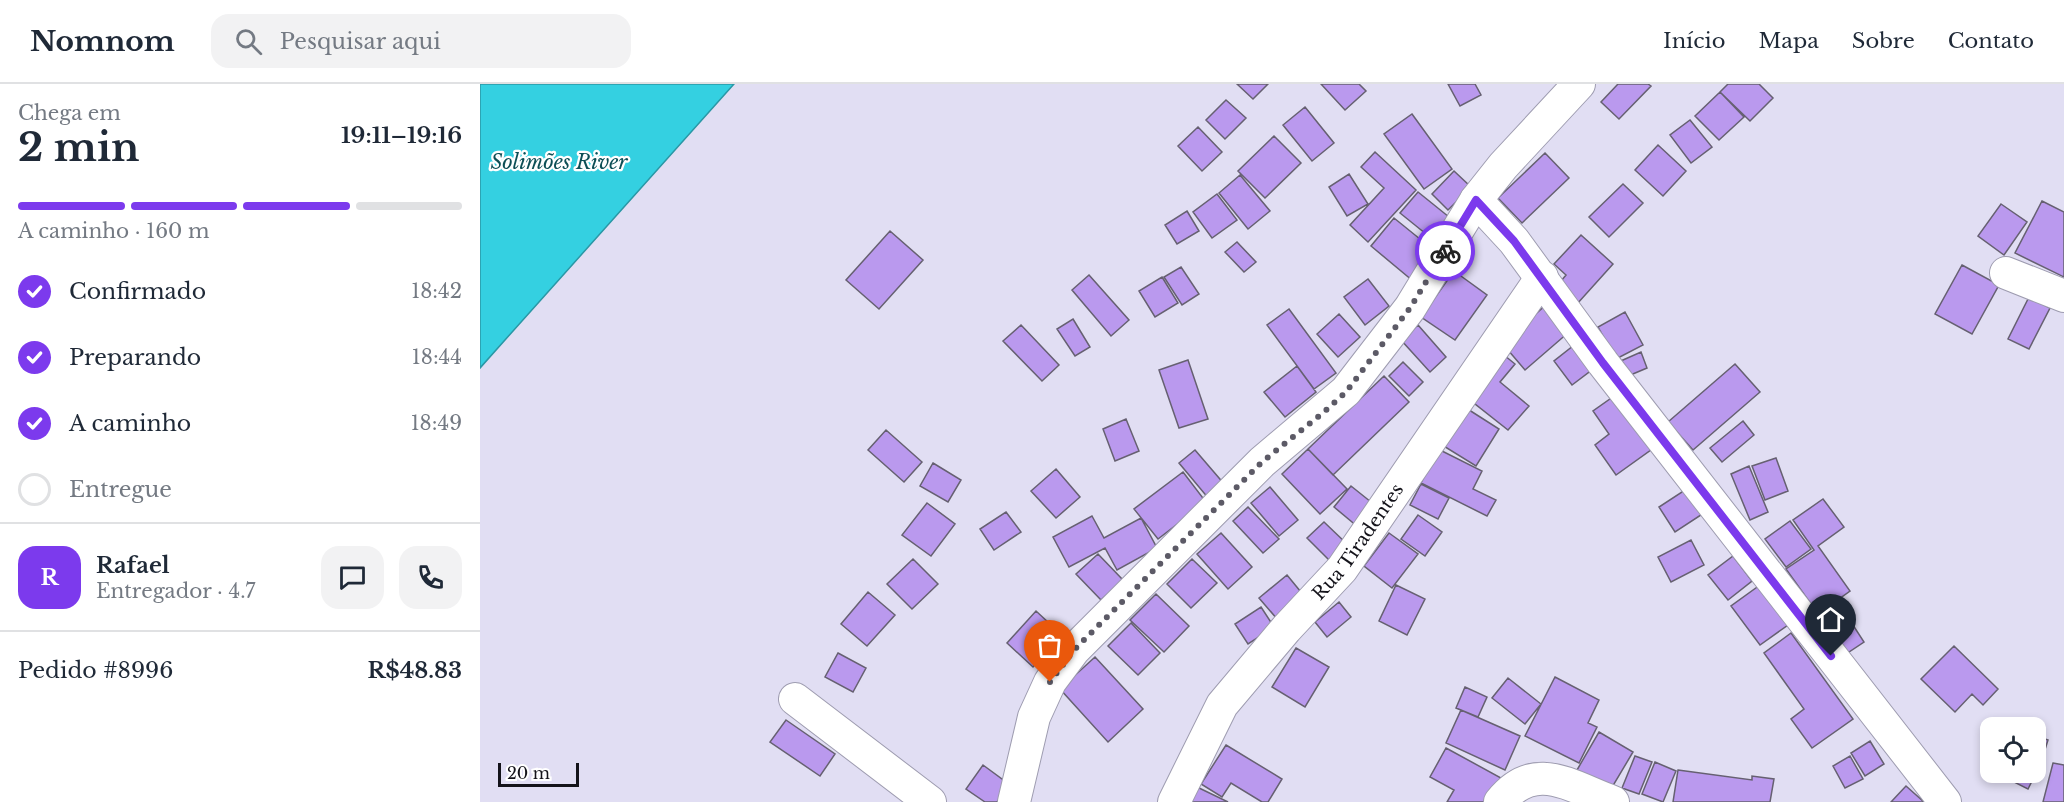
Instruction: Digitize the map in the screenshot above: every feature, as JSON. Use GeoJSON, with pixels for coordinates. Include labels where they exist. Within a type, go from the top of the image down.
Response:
{"type":"FeatureCollection","features":[{"type":"Feature","properties":{"kind":"street"},"geometry":{"type":"LineString","coordinates":[[1014,802],[1034,717],[1050,682],[1074,650],[1262,462],[1346,392],[1410,308],[1476,200],[1503,166],[1579,84]]}},
{"type":"Feature","properties":{"kind":"street"},"geometry":{"type":"LineString","coordinates":[[1476,200],[1514,241],[1603,363],[1945,802]]}},
{"type":"Feature","properties":{"kind":"street"},"geometry":{"type":"LineString","coordinates":[[2007,273],[2064,296]]}},
{"type":"Feature","properties":{"kind":"street","name":"Rua Tiradentes"},"geometry":{"type":"LineString","coordinates":[[1174,802],[1222,705],[1286,629],[1342,569],[1542,277]]}},
{"type":"Feature","properties":{"kind":"street"},"geometry":{"type":"LineString","coordinates":[[795,699],[930,802]]}},
{"type":"Feature","properties":{"kind":"street"},"geometry":{"type":"LineString","coordinates":[[1500,802],[1511,788],[1541,777],[1561,781],[1602,798]]}},
{"type":"Feature","properties":{"kind":"water","name":"Solimões River"},"geometry":{"type":"Polygon","coordinates":[[[480,84],[734,84],[480,368],[480,84]]]}},
{"type":"Feature","properties":{"kind":"building"},"geometry":{"type":"Polygon","coordinates":[[[1237,84],[1268,84],[1253,99],[1237,84]]]}},
{"type":"Feature","properties":{"kind":"building"},"geometry":{"type":"Polygon","coordinates":[[[1321,84],[1359,84],[1366,91],[1345,110],[1321,84]]]}},
{"type":"Feature","properties":{"kind":"building"},"geometry":{"type":"Polygon","coordinates":[[[1448,84],[1475,84],[1481,95],[1460,106],[1448,84]]]}},
{"type":"Feature","properties":{"kind":"building"},"geometry":{"type":"Polygon","coordinates":[[[1618,84],[1648,84],[1651,86],[1619,119],[1601,102],[1618,84]]]}},
{"type":"Feature","properties":{"kind":"building"},"geometry":{"type":"Polygon","coordinates":[[[1728,84],[1759,84],[1773,98],[1750,121],[1720,92],[1728,84]]]}},
{"type":"Feature","properties":{"kind":"building"},"geometry":{"type":"Polygon","coordinates":[[[1720,92],[1744,117],[1719,140],[1695,116],[1720,92]]]}},
{"type":"Feature","properties":{"kind":"building"},"geometry":{"type":"Polygon","coordinates":[[[1226,100],[1246,118],[1225,139],[1206,120],[1226,100]]]}},
{"type":"Feature","properties":{"kind":"building"},"geometry":{"type":"Polygon","coordinates":[[[1305,107],[1334,143],[1312,161],[1283,125],[1305,107]]]}},
{"type":"Feature","properties":{"kind":"building"},"geometry":{"type":"Polygon","coordinates":[[[1412,114],[1452,169],[1424,189],[1384,134],[1412,114]]]}},
{"type":"Feature","properties":{"kind":"building"},"geometry":{"type":"Polygon","coordinates":[[[1690,120],[1712,147],[1691,163],[1670,135],[1690,120]]]}},
{"type":"Feature","properties":{"kind":"building"},"geometry":{"type":"Polygon","coordinates":[[[1198,127],[1222,152],[1202,171],[1178,146],[1198,127]]]}},
{"type":"Feature","properties":{"kind":"building"},"geometry":{"type":"Polygon","coordinates":[[[1274,136],[1301,163],[1265,198],[1238,171],[1274,136]]]}},
{"type":"Feature","properties":{"kind":"building"},"geometry":{"type":"Polygon","coordinates":[[[1658,145],[1686,171],[1663,196],[1635,170],[1658,145]]]}},
{"type":"Feature","properties":{"kind":"building"},"geometry":{"type":"Polygon","coordinates":[[[1375,152],[1416,190],[1368,242],[1350,225],[1384,188],[1361,167],[1375,152]]]}},
{"type":"Feature","properties":{"kind":"building"},"geometry":{"type":"Polygon","coordinates":[[[1545,153],[1569,178],[1522,223],[1498,198],[1545,153]]]}},
{"type":"Feature","properties":{"kind":"building"},"geometry":{"type":"Polygon","coordinates":[[[1454,171],[1471,187],[1448,210],[1432,194],[1454,171]]]}},
{"type":"Feature","properties":{"kind":"building"},"geometry":{"type":"Polygon","coordinates":[[[1349,174],[1368,204],[1347,216],[1329,187],[1349,174]]]}},
{"type":"Feature","properties":{"kind":"building"},"geometry":{"type":"Polygon","coordinates":[[[1240,175],[1270,211],[1248,229],[1219,193],[1240,175]]]}},
{"type":"Feature","properties":{"kind":"building"},"geometry":{"type":"Polygon","coordinates":[[[1623,184],[1643,203],[1609,237],[1589,217],[1623,184]]]}},
{"type":"Feature","properties":{"kind":"building"},"geometry":{"type":"Polygon","coordinates":[[[1418,192],[1454,221],[1436,242],[1400,213],[1418,192]]]}},
{"type":"Feature","properties":{"kind":"building"},"geometry":{"type":"Polygon","coordinates":[[[1217,194],[1237,220],[1212,238],[1193,212],[1217,194]]]}},
{"type":"Feature","properties":{"kind":"building"},"geometry":{"type":"Polygon","coordinates":[[[2042,201],[2064,212],[2064,277],[2015,253],[2042,201]]]}},
{"type":"Feature","properties":{"kind":"building"},"geometry":{"type":"Polygon","coordinates":[[[2001,204],[2027,222],[2004,255],[1978,236],[2001,204]]]}},
{"type":"Feature","properties":{"kind":"building"},"geometry":{"type":"Polygon","coordinates":[[[1187,211],[1199,231],[1177,244],[1165,225],[1187,211]]]}},
{"type":"Feature","properties":{"kind":"building"},"geometry":{"type":"Polygon","coordinates":[[[1394,218],[1436,252],[1413,281],[1371,246],[1394,218]]]}},
{"type":"Feature","properties":{"kind":"building"},"geometry":{"type":"Polygon","coordinates":[[[890,231],[923,260],[879,309],[846,280],[890,231]]]}},
{"type":"Feature","properties":{"kind":"building"},"geometry":{"type":"Polygon","coordinates":[[[1581,235],[1613,264],[1577,304],[1557,286],[1566,275],[1554,264],[1581,235]]]}},
{"type":"Feature","properties":{"kind":"building"},"geometry":{"type":"Polygon","coordinates":[[[1237,242],[1256,262],[1244,272],[1225,252],[1237,242]]]}},
{"type":"Feature","properties":{"kind":"building"},"geometry":{"type":"Polygon","coordinates":[[[1962,265],[1999,285],[1972,334],[1935,314],[1962,265]]]}},
{"type":"Feature","properties":{"kind":"building"},"geometry":{"type":"Polygon","coordinates":[[[1181,267],[1199,294],[1182,305],[1164,277],[1181,267]]]}},
{"type":"Feature","properties":{"kind":"building"},"geometry":{"type":"Polygon","coordinates":[[[1454,271],[1487,295],[1455,340],[1421,317],[1454,271]]]}},
{"type":"Feature","properties":{"kind":"building"},"geometry":{"type":"Polygon","coordinates":[[[1089,275],[1129,320],[1111,336],[1072,290],[1089,275]]]}},
{"type":"Feature","properties":{"kind":"building"},"geometry":{"type":"Polygon","coordinates":[[[1162,277],[1178,303],[1155,317],[1139,291],[1162,277]]]}},
{"type":"Feature","properties":{"kind":"building"},"geometry":{"type":"Polygon","coordinates":[[[1368,279],[1389,306],[1365,325],[1344,297],[1368,279]]]}},
{"type":"Feature","properties":{"kind":"building"},"geometry":{"type":"Polygon","coordinates":[[[2029,297],[2050,308],[2029,349],[2008,339],[2029,297]]]}},
{"type":"Feature","properties":{"kind":"building"},"geometry":{"type":"Polygon","coordinates":[[[1546,305],[1569,332],[1525,370],[1502,343],[1546,305]]]}},
{"type":"Feature","properties":{"kind":"building"},"geometry":{"type":"Polygon","coordinates":[[[1289,309],[1336,373],[1314,389],[1267,325],[1289,309]]]}},
{"type":"Feature","properties":{"kind":"building"},"geometry":{"type":"Polygon","coordinates":[[[1625,312],[1643,345],[1616,359],[1598,327],[1625,312]]]}},
{"type":"Feature","properties":{"kind":"building"},"geometry":{"type":"Polygon","coordinates":[[[1339,314],[1360,337],[1338,357],[1317,334],[1339,314]]]}},
{"type":"Feature","properties":{"kind":"building"},"geometry":{"type":"Polygon","coordinates":[[[1073,319],[1090,347],[1075,356],[1057,329],[1073,319]]]}},
{"type":"Feature","properties":{"kind":"building"},"geometry":{"type":"Polygon","coordinates":[[[1021,325],[1059,365],[1042,381],[1003,341],[1021,325]]]}},
{"type":"Feature","properties":{"kind":"building"},"geometry":{"type":"Polygon","coordinates":[[[1418,325],[1446,357],[1430,372],[1401,340],[1418,325]]]}},
{"type":"Feature","properties":{"kind":"building"},"geometry":{"type":"Polygon","coordinates":[[[1578,342],[1597,366],[1572,385],[1554,361],[1578,342]]]}},
{"type":"Feature","properties":{"kind":"building"},"geometry":{"type":"Polygon","coordinates":[[[1499,351],[1515,364],[1500,382],[1529,406],[1508,430],[1465,396],[1499,351]]]}},
{"type":"Feature","properties":{"kind":"building"},"geometry":{"type":"Polygon","coordinates":[[[1641,352],[1647,368],[1621,379],[1614,364],[1641,352]]]}},
{"type":"Feature","properties":{"kind":"building"},"geometry":{"type":"Polygon","coordinates":[[[1188,360],[1208,419],[1179,428],[1159,370],[1188,360]]]}},
{"type":"Feature","properties":{"kind":"building"},"geometry":{"type":"Polygon","coordinates":[[[1403,362],[1423,382],[1409,396],[1389,376],[1403,362]]]}},
{"type":"Feature","properties":{"kind":"building"},"geometry":{"type":"Polygon","coordinates":[[[1735,364],[1760,392],[1693,450],[1668,422],[1735,364]]]}},
{"type":"Feature","properties":{"kind":"building"},"geometry":{"type":"Polygon","coordinates":[[[1297,366],[1316,392],[1285,417],[1264,392],[1297,366]]]}},
{"type":"Feature","properties":{"kind":"building"},"geometry":{"type":"Polygon","coordinates":[[[1384,376],[1409,402],[1333,475],[1308,449],[1384,376]]]}},
{"type":"Feature","properties":{"kind":"building"},"geometry":{"type":"Polygon","coordinates":[[[1617,394],[1655,447],[1616,475],[1595,445],[1609,434],[1593,411],[1617,394]]]}},
{"type":"Feature","properties":{"kind":"building"},"geometry":{"type":"Polygon","coordinates":[[[1466,408],[1499,429],[1476,466],[1442,445],[1466,408]]]}},
{"type":"Feature","properties":{"kind":"building"},"geometry":{"type":"Polygon","coordinates":[[[1126,419],[1139,451],[1115,461],[1103,429],[1126,419]]]}},
{"type":"Feature","properties":{"kind":"building"},"geometry":{"type":"Polygon","coordinates":[[[1743,421],[1754,435],[1722,462],[1710,448],[1743,421]]]}},
{"type":"Feature","properties":{"kind":"building"},"geometry":{"type":"Polygon","coordinates":[[[886,430],[922,462],[904,482],[868,450],[886,430]]]}},
{"type":"Feature","properties":{"kind":"building"},"geometry":{"type":"Polygon","coordinates":[[[1308,449],[1347,489],[1320,514],[1282,474],[1308,449]]]}},
{"type":"Feature","properties":{"kind":"building"},"geometry":{"type":"Polygon","coordinates":[[[1438,449],[1482,471],[1473,489],[1496,500],[1487,516],[1421,483],[1438,449]]]}},
{"type":"Feature","properties":{"kind":"building"},"geometry":{"type":"Polygon","coordinates":[[[1195,450],[1225,485],[1209,499],[1179,463],[1195,450]]]}},
{"type":"Feature","properties":{"kind":"building"},"geometry":{"type":"Polygon","coordinates":[[[1776,458],[1788,491],[1765,500],[1752,466],[1776,458]]]}},
{"type":"Feature","properties":{"kind":"building"},"geometry":{"type":"Polygon","coordinates":[[[933,463],[961,480],[948,502],[920,486],[933,463]]]}},
{"type":"Feature","properties":{"kind":"building"},"geometry":{"type":"Polygon","coordinates":[[[1749,466],[1768,512],[1750,520],[1731,474],[1749,466]]]}},
{"type":"Feature","properties":{"kind":"building"},"geometry":{"type":"Polygon","coordinates":[[[1056,469],[1080,497],[1056,518],[1031,491],[1056,469]]]}},
{"type":"Feature","properties":{"kind":"building"},"geometry":{"type":"Polygon","coordinates":[[[1183,472],[1206,502],[1158,539],[1134,509],[1183,472]]]}},
{"type":"Feature","properties":{"kind":"building"},"geometry":{"type":"Polygon","coordinates":[[[1421,484],[1449,498],[1438,519],[1410,505],[1421,484]]]}},
{"type":"Feature","properties":{"kind":"building"},"geometry":{"type":"Polygon","coordinates":[[[1351,486],[1376,506],[1358,527],[1334,507],[1351,486]]]}},
{"type":"Feature","properties":{"kind":"building"},"geometry":{"type":"Polygon","coordinates":[[[1270,487],[1298,520],[1279,536],[1251,503],[1270,487]]]}},
{"type":"Feature","properties":{"kind":"building"},"geometry":{"type":"Polygon","coordinates":[[[1688,488],[1704,513],[1675,532],[1659,507],[1688,488]]]}},
{"type":"Feature","properties":{"kind":"building"},"geometry":{"type":"Polygon","coordinates":[[[1823,499],[1844,527],[1818,546],[1850,591],[1818,614],[1786,569],[1814,550],[1793,520],[1823,499]]]}},
{"type":"Feature","properties":{"kind":"building"},"geometry":{"type":"Polygon","coordinates":[[[927,503],[955,524],[931,556],[902,535],[927,503]]]}},
{"type":"Feature","properties":{"kind":"building"},"geometry":{"type":"Polygon","coordinates":[[[1248,507],[1279,539],[1263,553],[1233,521],[1248,507]]]}},
{"type":"Feature","properties":{"kind":"building"},"geometry":{"type":"Polygon","coordinates":[[[1006,512],[1021,532],[994,550],[980,529],[1006,512]]]}},
{"type":"Feature","properties":{"kind":"building"},"geometry":{"type":"Polygon","coordinates":[[[1418,515],[1442,532],[1425,556],[1401,539],[1418,515]]]}},
{"type":"Feature","properties":{"kind":"building"},"geometry":{"type":"Polygon","coordinates":[[[1092,516],[1104,538],[1141,518],[1157,548],[1117,570],[1105,548],[1069,567],[1053,537],[1092,516]]]}},
{"type":"Feature","properties":{"kind":"building"},"geometry":{"type":"Polygon","coordinates":[[[1790,521],[1811,549],[1786,567],[1765,539],[1790,521]]]}},
{"type":"Feature","properties":{"kind":"building"},"geometry":{"type":"Polygon","coordinates":[[[1324,522],[1348,545],[1331,562],[1307,538],[1324,522]]]}},
{"type":"Feature","properties":{"kind":"building"},"geometry":{"type":"Polygon","coordinates":[[[1221,533],[1252,567],[1228,589],[1197,554],[1221,533]]]}},
{"type":"Feature","properties":{"kind":"building"},"geometry":{"type":"Polygon","coordinates":[[[1389,533],[1418,554],[1392,588],[1364,566],[1389,533]]]}},
{"type":"Feature","properties":{"kind":"building"},"geometry":{"type":"Polygon","coordinates":[[[1691,540],[1704,565],[1671,582],[1658,557],[1691,540]]]}},
{"type":"Feature","properties":{"kind":"building"},"geometry":{"type":"Polygon","coordinates":[[[1098,554],[1123,580],[1101,600],[1076,574],[1098,554]]]}},
{"type":"Feature","properties":{"kind":"building"},"geometry":{"type":"Polygon","coordinates":[[[1733,556],[1752,581],[1728,600],[1708,575],[1733,556]]]}},
{"type":"Feature","properties":{"kind":"building"},"geometry":{"type":"Polygon","coordinates":[[[913,559],[938,584],[912,609],[887,584],[913,559]]]}},
{"type":"Feature","properties":{"kind":"building"},"geometry":{"type":"Polygon","coordinates":[[[1192,559],[1217,583],[1191,608],[1167,584],[1192,559]]]}},
{"type":"Feature","properties":{"kind":"building"},"geometry":{"type":"Polygon","coordinates":[[[1287,575],[1305,597],[1278,620],[1259,598],[1287,575]]]}},
{"type":"Feature","properties":{"kind":"building"},"geometry":{"type":"Polygon","coordinates":[[[1396,585],[1425,599],[1407,635],[1379,621],[1396,585]]]}},
{"type":"Feature","properties":{"kind":"building"},"geometry":{"type":"Polygon","coordinates":[[[1760,585],[1788,625],[1760,645],[1731,606],[1760,585]]]}},
{"type":"Feature","properties":{"kind":"building"},"geometry":{"type":"Polygon","coordinates":[[[868,592],[895,615],[867,646],[841,624],[868,592]]]}},
{"type":"Feature","properties":{"kind":"building"},"geometry":{"type":"Polygon","coordinates":[[[1156,594],[1189,626],[1164,652],[1130,620],[1156,594]]]}},
{"type":"Feature","properties":{"kind":"building"},"geometry":{"type":"Polygon","coordinates":[[[1339,602],[1351,617],[1327,637],[1315,622],[1339,602]]]}},
{"type":"Feature","properties":{"kind":"building"},"geometry":{"type":"Polygon","coordinates":[[[1261,607],[1274,627],[1248,644],[1235,624],[1261,607]]]}},
{"type":"Feature","properties":{"kind":"building"},"geometry":{"type":"Polygon","coordinates":[[[1036,611],[1062,635],[1033,667],[1007,643],[1036,611]]]}},
{"type":"Feature","properties":{"kind":"building"},"geometry":{"type":"Polygon","coordinates":[[[1851,622],[1864,642],[1846,654],[1832,634],[1851,622]]]}},
{"type":"Feature","properties":{"kind":"building"},"geometry":{"type":"Polygon","coordinates":[[[1131,623],[1160,653],[1138,675],[1108,646],[1131,623]]]}},
{"type":"Feature","properties":{"kind":"building"},"geometry":{"type":"Polygon","coordinates":[[[1791,633],[1853,719],[1812,748],[1791,719],[1804,709],[1764,653],[1791,633]]]}},
{"type":"Feature","properties":{"kind":"building"},"geometry":{"type":"Polygon","coordinates":[[[1954,646],[1998,689],[1983,705],[1972,694],[1955,712],[1921,679],[1954,646]]]}},
{"type":"Feature","properties":{"kind":"building"},"geometry":{"type":"Polygon","coordinates":[[[1296,648],[1329,667],[1305,707],[1272,687],[1296,648]]]}},
{"type":"Feature","properties":{"kind":"building"},"geometry":{"type":"Polygon","coordinates":[[[838,653],[866,668],[853,692],[825,677],[838,653]]]}},
{"type":"Feature","properties":{"kind":"building"},"geometry":{"type":"Polygon","coordinates":[[[1095,657],[1143,709],[1108,742],[1060,689],[1095,657]]]}},
{"type":"Feature","properties":{"kind":"building"},"geometry":{"type":"Polygon","coordinates":[[[1555,677],[1599,700],[1588,723],[1597,727],[1579,763],[1525,736],[1555,677]]]}},
{"type":"Feature","properties":{"kind":"building"},"geometry":{"type":"Polygon","coordinates":[[[1508,678],[1541,704],[1525,724],[1492,698],[1508,678]]]}},
{"type":"Feature","properties":{"kind":"building"},"geometry":{"type":"Polygon","coordinates":[[[1465,687],[1487,697],[1478,717],[1456,708],[1465,687]]]}},
{"type":"Feature","properties":{"kind":"building"},"geometry":{"type":"Polygon","coordinates":[[[1461,710],[1520,736],[1505,770],[1446,743],[1461,710]]]}},
{"type":"Feature","properties":{"kind":"building"},"geometry":{"type":"Polygon","coordinates":[[[786,720],[835,754],[820,776],[770,742],[786,720]]]}},
{"type":"Feature","properties":{"kind":"building"},"geometry":{"type":"Polygon","coordinates":[[[1599,732],[1633,752],[1611,789],[1577,770],[1599,732]]]}},
{"type":"Feature","properties":{"kind":"building"},"geometry":{"type":"Polygon","coordinates":[[[1870,741],[1884,764],[1865,776],[1851,753],[1870,741]]]}},
{"type":"Feature","properties":{"kind":"building"},"geometry":{"type":"Polygon","coordinates":[[[1226,745],[1282,779],[1268,802],[1262,802],[1231,783],[1222,797],[1201,784],[1226,745]]]}},
{"type":"Feature","properties":{"kind":"building"},"geometry":{"type":"Polygon","coordinates":[[[1446,748],[1501,778],[1487,802],[1447,802],[1454,790],[1430,777],[1446,748]]]}},
{"type":"Feature","properties":{"kind":"building"},"geometry":{"type":"Polygon","coordinates":[[[1635,756],[1652,762],[1639,794],[1622,788],[1635,756]]]}},
{"type":"Feature","properties":{"kind":"building"},"geometry":{"type":"Polygon","coordinates":[[[1850,756],[1863,779],[1845,788],[1833,766],[1850,756]]]}},
{"type":"Feature","properties":{"kind":"building"},"geometry":{"type":"Polygon","coordinates":[[[1655,762],[1676,771],[1663,802],[1642,794],[1655,762]]]}},
{"type":"Feature","properties":{"kind":"building"},"geometry":{"type":"Polygon","coordinates":[[[2053,763],[2064,765],[2064,802],[2043,802],[2053,763]]]}},
{"type":"Feature","properties":{"kind":"building"},"geometry":{"type":"Polygon","coordinates":[[[983,765],[1010,785],[997,802],[985,802],[966,789],[983,765]]]}},
{"type":"Feature","properties":{"kind":"building"},"geometry":{"type":"Polygon","coordinates":[[[1678,770],[1752,780],[1752,776],[1774,779],[1770,802],[1673,802],[1678,770]]]}},
{"type":"Feature","properties":{"kind":"building"},"geometry":{"type":"Polygon","coordinates":[[[2016,783],[2031,783],[2028,789],[2016,783]]]}},
{"type":"Feature","properties":{"kind":"building"},"geometry":{"type":"Polygon","coordinates":[[[1906,786],[1924,802],[1891,802],[1906,786]]]}},
{"type":"Feature","properties":{"kind":"building"},"geometry":{"type":"Polygon","coordinates":[[[1197,787],[1228,802],[1190,802],[1197,787]]]}},
{"type":"Feature","properties":{"kind":"way so far"},"geometry":{"type":"LineString","coordinates":[[1050,682],[1074,650],[1262,462],[1346,392],[1375,357],[1410,308],[1445,251]]}},
{"type":"Feature","properties":{"kind":"route"},"geometry":{"type":"LineString","coordinates":[[1445,251],[1476,200],[1514,241],[1603,363],[1831,656]]}}]}
